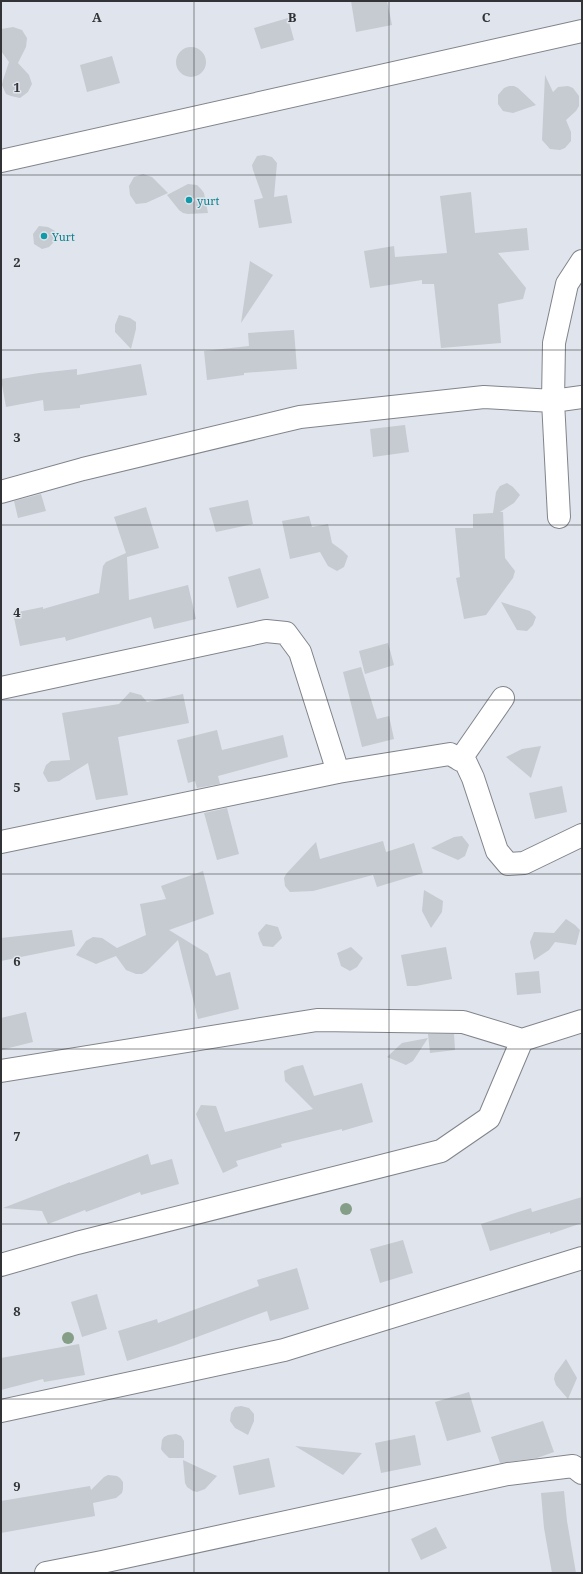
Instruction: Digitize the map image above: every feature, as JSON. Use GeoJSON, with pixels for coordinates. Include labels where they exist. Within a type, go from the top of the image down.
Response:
{"type":"FeatureCollection","features":[{"type":"Feature","properties":{"kind":"street"},"geometry":{"type":"LineString","coordinates":[[1,161],[582,31]]}},
{"type":"Feature","properties":{"kind":"street"},"geometry":{"type":"LineString","coordinates":[[559,517],[553,401],[554,343],[567,284],[582,261]]}},
{"type":"Feature","properties":{"kind":"street"},"geometry":{"type":"LineString","coordinates":[[1,492],[83,469],[300,417],[484,397],[553,401],[582,397]]}},
{"type":"Feature","properties":{"kind":"street"},"geometry":{"type":"LineString","coordinates":[[1,688],[266,632],[286,633],[300,652],[338,772]]}},
{"type":"Feature","properties":{"kind":"street"},"geometry":{"type":"LineString","coordinates":[[460,760],[503,698]]}},
{"type":"Feature","properties":{"kind":"street"},"geometry":{"type":"LineString","coordinates":[[1,842],[338,772],[450,754],[466,763],[473,778],[497,851],[508,864],[524,863],[582,835]]}},
{"type":"Feature","properties":{"kind":"street"},"geometry":{"type":"LineString","coordinates":[[1,1071],[317,1020],[463,1022],[522,1040],[582,1021]]}},
{"type":"Feature","properties":{"kind":"street"},"geometry":{"type":"LineString","coordinates":[[1,1265],[84,1241],[441,1150],[489,1118],[522,1040]]}},
{"type":"Feature","properties":{"kind":"street"},"geometry":{"type":"LineString","coordinates":[[1,1411],[284,1350],[582,1258]]}},
{"type":"Feature","properties":{"kind":"street"},"geometry":{"type":"LineString","coordinates":[[46,1573],[508,1474],[573,1466],[582,1473]]}},
{"type":"Feature","properties":{"kind":"building"},"geometry":{"type":"Polygon","coordinates":[[[351,1],[387,1],[392,25],[356,32],[351,1]]]}},
{"type":"Feature","properties":{"kind":"building"},"geometry":{"type":"Polygon","coordinates":[[[288,18],[294,40],[261,49],[254,28],[288,18]]]}},
{"type":"Feature","properties":{"kind":"building"},"geometry":{"type":"Polygon","coordinates":[[[13,27],[22,30],[27,38],[26,47],[18,63],[29,75],[32,84],[28,92],[20,98],[6,94],[2,85],[9,62],[1,51],[1,29],[13,27]]]}},
{"type":"Feature","properties":{"kind":"building"},"geometry":{"type":"Polygon","coordinates":[[[191,47],[197,48],[205,56],[205,68],[197,76],[191,77],[185,76],[177,68],[176,62],[177,56],[185,48],[191,47]]]}},
{"type":"Feature","properties":{"kind":"building"},"geometry":{"type":"Polygon","coordinates":[[[112,56],[120,83],[87,92],[80,65],[112,56]]]}},
{"type":"Feature","properties":{"kind":"building"},"geometry":{"type":"Polygon","coordinates":[[[545,75],[553,92],[558,87],[568,86],[573,88],[579,96],[579,106],[576,111],[566,120],[571,132],[571,141],[565,148],[560,150],[550,149],[542,140],[545,75]]]}},
{"type":"Feature","properties":{"kind":"building"},"geometry":{"type":"Polygon","coordinates":[[[509,86],[518,88],[536,105],[513,113],[503,111],[498,104],[498,95],[504,88],[509,86]]]}},
{"type":"Feature","properties":{"kind":"building"},"geometry":{"type":"Polygon","coordinates":[[[264,155],[272,157],[277,163],[274,197],[287,195],[292,223],[259,228],[254,200],[263,198],[252,165],[257,156],[264,155]]]}},
{"type":"Feature","properties":{"kind":"building"},"geometry":{"type":"Polygon","coordinates":[[[143,174],[152,177],[168,193],[146,203],[136,204],[130,195],[129,186],[134,177],[143,174]]]}},
{"type":"Feature","properties":{"kind":"building","name":"yurt"},"geometry":{"type":"Polygon","coordinates":[[[188,184],[197,185],[204,193],[208,213],[183,213],[167,195],[188,184]]]}},
{"type":"Feature","properties":{"kind":"building"},"geometry":{"type":"Polygon","coordinates":[[[471,192],[475,233],[527,228],[529,250],[498,253],[526,288],[523,299],[498,304],[501,343],[441,348],[434,284],[422,284],[422,280],[370,288],[364,251],[394,246],[395,257],[447,253],[440,196],[471,192]]]}},
{"type":"Feature","properties":{"kind":"building","name":"Yurt"},"geometry":{"type":"Polygon","coordinates":[[[39,226],[48,227],[55,231],[54,242],[49,247],[42,249],[34,244],[33,234],[39,226]]]}},
{"type":"Feature","properties":{"kind":"building"},"geometry":{"type":"Polygon","coordinates":[[[250,261],[273,275],[241,323],[250,261]]]}},
{"type":"Feature","properties":{"kind":"building"},"geometry":{"type":"Polygon","coordinates":[[[119,315],[130,318],[136,322],[136,329],[131,349],[115,332],[115,325],[119,315]]]}},
{"type":"Feature","properties":{"kind":"building"},"geometry":{"type":"Polygon","coordinates":[[[294,330],[297,369],[244,373],[244,375],[207,380],[204,351],[249,346],[248,333],[294,330]]]}},
{"type":"Feature","properties":{"kind":"building"},"geometry":{"type":"Polygon","coordinates":[[[141,364],[147,395],[80,405],[80,408],[44,411],[43,400],[6,407],[1,379],[77,369],[77,375],[141,364]]]}},
{"type":"Feature","properties":{"kind":"building"},"geometry":{"type":"Polygon","coordinates":[[[405,425],[409,452],[373,457],[370,429],[405,425]]]}},
{"type":"Feature","properties":{"kind":"building"},"geometry":{"type":"Polygon","coordinates":[[[507,483],[520,495],[514,503],[500,512],[503,512],[505,558],[515,571],[513,578],[486,615],[464,619],[456,578],[460,577],[455,528],[473,528],[473,514],[493,513],[496,492],[500,486],[507,483]]]}},
{"type":"Feature","properties":{"kind":"building"},"geometry":{"type":"Polygon","coordinates":[[[41,494],[46,511],[18,518],[14,501],[41,494]]]}},
{"type":"Feature","properties":{"kind":"building"},"geometry":{"type":"Polygon","coordinates":[[[248,500],[253,524],[216,532],[209,508],[248,500]]]}},
{"type":"Feature","properties":{"kind":"building"},"geometry":{"type":"Polygon","coordinates":[[[146,507],[159,548],[127,557],[129,600],[188,585],[196,619],[154,629],[151,617],[66,641],[65,637],[20,646],[13,613],[43,607],[43,609],[99,593],[103,566],[106,562],[126,553],[114,517],[146,507]]]}},
{"type":"Feature","properties":{"kind":"building"},"geometry":{"type":"Polygon","coordinates":[[[309,516],[312,527],[328,524],[332,543],[348,556],[344,567],[337,571],[328,566],[320,552],[290,559],[282,521],[309,516]]]}},
{"type":"Feature","properties":{"kind":"building"},"geometry":{"type":"Polygon","coordinates":[[[260,568],[269,598],[237,608],[228,577],[260,568]]]}},
{"type":"Feature","properties":{"kind":"building"},"geometry":{"type":"Polygon","coordinates":[[[501,602],[530,611],[536,617],[533,625],[527,631],[517,630],[501,602]]]}},
{"type":"Feature","properties":{"kind":"building"},"geometry":{"type":"Polygon","coordinates":[[[388,643],[394,665],[365,674],[359,651],[388,643]]]}},
{"type":"Feature","properties":{"kind":"building"},"geometry":{"type":"Polygon","coordinates":[[[361,667],[377,719],[389,716],[394,739],[362,747],[343,672],[361,667]]]}},
{"type":"Feature","properties":{"kind":"building"},"geometry":{"type":"Polygon","coordinates":[[[130,692],[141,695],[147,702],[183,694],[189,723],[118,737],[128,795],[96,800],[88,763],[59,781],[48,782],[43,773],[46,765],[51,761],[70,760],[62,713],[119,704],[130,692]]]}},
{"type":"Feature","properties":{"kind":"building"},"geometry":{"type":"Polygon","coordinates":[[[217,730],[222,750],[283,735],[288,757],[218,776],[220,784],[197,788],[195,781],[188,783],[177,740],[217,730]]]}},
{"type":"Feature","properties":{"kind":"building"},"geometry":{"type":"Polygon","coordinates":[[[541,746],[531,778],[506,757],[522,749],[541,746]]]}},
{"type":"Feature","properties":{"kind":"building"},"geometry":{"type":"Polygon","coordinates":[[[562,786],[567,812],[535,819],[529,793],[562,786]]]}},
{"type":"Feature","properties":{"kind":"building"},"geometry":{"type":"Polygon","coordinates":[[[227,808],[239,854],[217,860],[204,813],[227,808]]]}},
{"type":"Feature","properties":{"kind":"building"},"geometry":{"type":"Polygon","coordinates":[[[462,836],[469,845],[465,856],[458,860],[431,848],[454,837],[462,836]]]}},
{"type":"Feature","properties":{"kind":"building"},"geometry":{"type":"Polygon","coordinates":[[[383,841],[386,852],[414,843],[423,873],[377,887],[373,875],[313,891],[290,892],[285,886],[284,878],[286,874],[316,842],[320,859],[383,841]]]}},
{"type":"Feature","properties":{"kind":"building"},"geometry":{"type":"Polygon","coordinates":[[[203,871],[214,914],[169,930],[208,954],[216,976],[230,972],[239,1009],[198,1019],[178,940],[147,971],[142,974],[136,974],[126,970],[116,956],[96,964],[76,955],[86,941],[93,937],[102,938],[117,948],[146,935],[140,904],[166,899],[161,886],[203,871]]]}},
{"type":"Feature","properties":{"kind":"building"},"geometry":{"type":"Polygon","coordinates":[[[424,890],[443,901],[442,912],[431,928],[422,911],[424,890]]]}},
{"type":"Feature","properties":{"kind":"building"},"geometry":{"type":"Polygon","coordinates":[[[566,919],[580,930],[576,945],[555,942],[549,950],[534,960],[530,942],[534,932],[554,933],[566,919]]]}},
{"type":"Feature","properties":{"kind":"building"},"geometry":{"type":"Polygon","coordinates":[[[266,924],[278,927],[282,938],[273,947],[263,946],[260,940],[258,933],[266,924]]]}},
{"type":"Feature","properties":{"kind":"building"},"geometry":{"type":"Polygon","coordinates":[[[72,930],[75,946],[1,961],[1,938],[72,930]]]}},
{"type":"Feature","properties":{"kind":"building"},"geometry":{"type":"Polygon","coordinates":[[[351,947],[363,958],[357,967],[350,971],[341,966],[337,953],[351,947]]]}},
{"type":"Feature","properties":{"kind":"building"},"geometry":{"type":"Polygon","coordinates":[[[446,947],[452,979],[416,986],[407,986],[401,955],[446,947]]]}},
{"type":"Feature","properties":{"kind":"building"},"geometry":{"type":"Polygon","coordinates":[[[539,971],[541,993],[517,995],[515,973],[539,971]]]}},
{"type":"Feature","properties":{"kind":"building"},"geometry":{"type":"Polygon","coordinates":[[[26,1012],[33,1042],[1,1050],[1,1018],[26,1012]]]}},
{"type":"Feature","properties":{"kind":"building"},"geometry":{"type":"Polygon","coordinates":[[[428,1034],[454,1034],[455,1050],[430,1053],[428,1034]]]}},
{"type":"Feature","properties":{"kind":"building"},"geometry":{"type":"Polygon","coordinates":[[[428,1038],[413,1061],[406,1065],[387,1057],[402,1043],[428,1038]]]}},
{"type":"Feature","properties":{"kind":"building"},"geometry":{"type":"Polygon","coordinates":[[[303,1065],[314,1096],[362,1083],[373,1122],[342,1131],[342,1129],[281,1144],[282,1147],[236,1161],[238,1166],[223,1173],[196,1114],[201,1105],[216,1106],[225,1132],[313,1109],[285,1081],[284,1071],[303,1065]]]}},
{"type":"Feature","properties":{"kind":"building"},"geometry":{"type":"Polygon","coordinates":[[[148,1154],[151,1165],[172,1159],[179,1184],[141,1195],[140,1192],[48,1224],[42,1211],[3,1208],[70,1182],[148,1154]]]}},
{"type":"Feature","properties":{"kind":"building"},"geometry":{"type":"Polygon","coordinates":[[[582,1197],[582,1223],[550,1234],[550,1232],[490,1251],[481,1224],[531,1208],[532,1212],[582,1197]]]}},
{"type":"Feature","properties":{"kind":"building"},"geometry":{"type":"Polygon","coordinates":[[[403,1240],[413,1273],[380,1283],[370,1249],[403,1240]]]}},
{"type":"Feature","properties":{"kind":"building"},"geometry":{"type":"Polygon","coordinates":[[[297,1268],[309,1309],[270,1321],[267,1311],[173,1346],[127,1361],[118,1331],[157,1319],[158,1323],[259,1286],[257,1280],[297,1268]]]}},
{"type":"Feature","properties":{"kind":"building"},"geometry":{"type":"Polygon","coordinates":[[[97,1294],[107,1329],[82,1337],[71,1302],[97,1294]]]}},
{"type":"Feature","properties":{"kind":"building"},"geometry":{"type":"Polygon","coordinates":[[[79,1344],[85,1375],[44,1382],[43,1379],[1,1390],[1,1358],[79,1344]]]}},
{"type":"Feature","properties":{"kind":"building"},"geometry":{"type":"Polygon","coordinates":[[[566,1359],[577,1378],[568,1399],[556,1385],[554,1379],[555,1374],[566,1359]]]}},
{"type":"Feature","properties":{"kind":"building"},"geometry":{"type":"Polygon","coordinates":[[[469,1392],[481,1432],[447,1441],[435,1402],[469,1392]]]}},
{"type":"Feature","properties":{"kind":"building"},"geometry":{"type":"Polygon","coordinates":[[[241,1406],[249,1408],[254,1414],[254,1421],[248,1435],[235,1428],[230,1421],[231,1413],[235,1407],[241,1406]]]}},
{"type":"Feature","properties":{"kind":"building"},"geometry":{"type":"Polygon","coordinates":[[[543,1421],[554,1452],[537,1458],[500,1463],[491,1437],[543,1421]]]}},
{"type":"Feature","properties":{"kind":"building"},"geometry":{"type":"Polygon","coordinates":[[[176,1434],[181,1436],[184,1441],[184,1458],[169,1458],[161,1449],[162,1440],[164,1437],[176,1434]]]}},
{"type":"Feature","properties":{"kind":"building"},"geometry":{"type":"Polygon","coordinates":[[[415,1435],[421,1465],[381,1473],[375,1443],[415,1435]]]}},
{"type":"Feature","properties":{"kind":"building"},"geometry":{"type":"Polygon","coordinates":[[[295,1446],[362,1453],[343,1475],[295,1446]]]}},
{"type":"Feature","properties":{"kind":"building"},"geometry":{"type":"Polygon","coordinates":[[[269,1458],[275,1487],[239,1495],[233,1466],[269,1458]]]}},
{"type":"Feature","properties":{"kind":"building"},"geometry":{"type":"Polygon","coordinates":[[[183,1460],[217,1476],[205,1489],[197,1492],[193,1491],[187,1487],[185,1483],[183,1460]]]}},
{"type":"Feature","properties":{"kind":"building"},"geometry":{"type":"Polygon","coordinates":[[[108,1475],[117,1476],[120,1478],[123,1482],[122,1493],[116,1498],[93,1503],[95,1516],[1,1533],[1,1501],[90,1486],[91,1490],[108,1475]]]}},
{"type":"Feature","properties":{"kind":"building"},"geometry":{"type":"Polygon","coordinates":[[[564,1491],[567,1521],[576,1573],[552,1573],[544,1528],[541,1493],[564,1491]]]}},
{"type":"Feature","properties":{"kind":"building"},"geometry":{"type":"Polygon","coordinates":[[[436,1527],[447,1548],[421,1560],[411,1539],[436,1527]]]}},
{"type":"Feature","properties":{"kind":"place","name":"yurt"},"geometry":{"type":"Point","coordinates":[189,200]}},
{"type":"Feature","properties":{"kind":"place","name":"Yurt"},"geometry":{"type":"Point","coordinates":[44,236]}}]}
